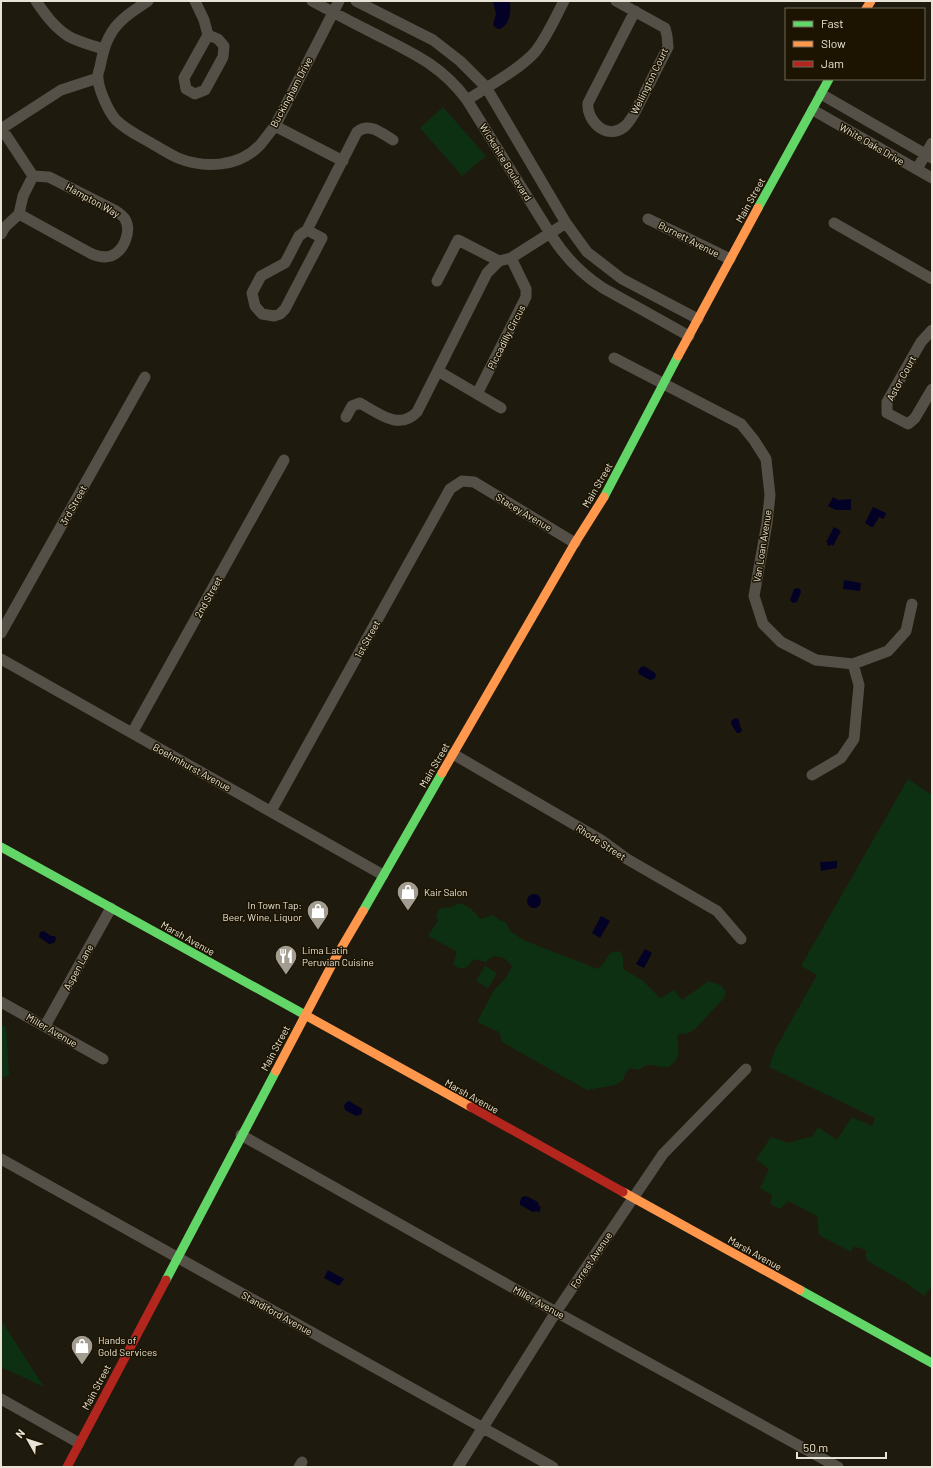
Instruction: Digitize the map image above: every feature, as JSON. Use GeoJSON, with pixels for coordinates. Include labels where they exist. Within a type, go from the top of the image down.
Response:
{"type":"FeatureCollection","features":[{"type":"Feature","properties":{"kind":"main road","name":"Main Street"},"geometry":{"type":"LineString","coordinates":[[69,1466],[79,1443],[336,957],[575,543],[606,493],[663,383],[829,80]]}},
{"type":"Feature","properties":{"kind":"main road","name":"Marsh Avenue"},"geometry":{"type":"LineString","coordinates":[[1,847],[932,1363]]}},
{"type":"Feature","properties":{"kind":"street"},"geometry":{"type":"LineString","coordinates":[[36,1],[48,19],[68,36],[103,49]]}},
{"type":"Feature","properties":{"kind":"street","name":"Buckingham Drive"},"geometry":{"type":"LineString","coordinates":[[148,1],[127,15],[118,24],[110,35],[103,49],[98,78],[107,107],[116,120],[128,130],[177,158],[193,163],[211,165],[236,161],[259,146],[275,126],[338,1]]}},
{"type":"Feature","properties":{"kind":"street"},"geometry":{"type":"LineString","coordinates":[[195,1],[204,20],[208,35],[184,78],[186,89],[195,94],[205,90],[223,57],[224,46],[218,39],[208,35]]}},
{"type":"Feature","properties":{"kind":"street","name":"Wickshire Boulevard"},"geometry":{"type":"LineString","coordinates":[[312,1],[422,58],[445,74],[458,87],[467,100],[549,233],[569,260],[592,281],[618,298],[689,336]]}},
{"type":"Feature","properties":{"kind":"street","name":"Wickshire Boulevard"},"geometry":{"type":"LineString","coordinates":[[356,1],[433,40],[460,61],[486,87],[566,222],[587,252],[607,269],[622,279],[698,319]]}},
{"type":"Feature","properties":{"kind":"street"},"geometry":{"type":"LineString","coordinates":[[467,100],[508,73],[534,53],[539,47],[564,1]]}},
{"type":"Feature","properties":{"kind":"street","name":"Wellington Court"},"geometry":{"type":"LineString","coordinates":[[616,1],[635,11],[665,28],[668,47],[628,123],[623,128],[616,131],[609,131],[594,124],[587,110],[588,103],[635,11]]}},
{"type":"Feature","properties":{"kind":"street"},"geometry":{"type":"LineString","coordinates":[[1,234],[5,227],[19,214],[23,196],[34,176],[2,129],[61,90],[98,78]]}},
{"type":"Feature","properties":{"kind":"street","name":"White Oaks Drive"},"geometry":{"type":"LineString","coordinates":[[822,94],[929,156]]}},
{"type":"Feature","properties":{"kind":"street","name":"White Oaks Drive"},"geometry":{"type":"LineString","coordinates":[[813,110],[932,178]]}},
{"type":"Feature","properties":{"kind":"street"},"geometry":{"type":"LineString","coordinates":[[275,126],[343,161]]}},
{"type":"Feature","properties":{"kind":"street"},"geometry":{"type":"LineString","coordinates":[[307,230],[322,238],[285,309],[280,314],[274,316],[262,314],[254,306],[252,293],[261,276],[285,263],[299,236],[307,230],[357,132],[362,128],[368,127],[393,140]]}},
{"type":"Feature","properties":{"kind":"street"},"geometry":{"type":"LineString","coordinates":[[917,169],[929,156],[932,142]]}},
{"type":"Feature","properties":{"kind":"street","name":"Hampton Way"},"geometry":{"type":"LineString","coordinates":[[19,214],[99,257],[112,256],[121,247],[126,239],[128,231],[125,218],[116,211],[49,177],[34,176]]}},
{"type":"Feature","properties":{"kind":"street","name":"Burnett Avenue"},"geometry":{"type":"LineString","coordinates":[[648,218],[730,259]]}},
{"type":"Feature","properties":{"kind":"street"},"geometry":{"type":"LineString","coordinates":[[346,417],[352,406],[360,403],[390,419],[397,421],[407,420],[412,417],[417,412],[487,273],[499,261],[511,258],[566,222]]}},
{"type":"Feature","properties":{"kind":"street"},"geometry":{"type":"LineString","coordinates":[[834,223],[932,278]]}},
{"type":"Feature","properties":{"kind":"street"},"geometry":{"type":"LineString","coordinates":[[437,281],[458,240],[499,261]]}},
{"type":"Feature","properties":{"kind":"street","name":"Piccadilly Circus"},"geometry":{"type":"LineString","coordinates":[[477,394],[526,297],[526,289],[511,258]]}},
{"type":"Feature","properties":{"kind":"street","name":"Astor Court"},"geometry":{"type":"LineString","coordinates":[[932,330],[921,342],[887,402],[887,413],[908,424],[915,418],[932,389]]}},
{"type":"Feature","properties":{"kind":"street","name":"Van Loan Avenue"},"geometry":{"type":"LineString","coordinates":[[614,358],[741,424],[754,440],[766,459],[770,495],[767,524],[754,596],[763,624],[782,642],[816,660],[854,664],[888,651],[906,631],[912,604]]}},
{"type":"Feature","properties":{"kind":"street"},"geometry":{"type":"LineString","coordinates":[[438,371],[501,408]]}},
{"type":"Feature","properties":{"kind":"street","name":"3rd Street"},"geometry":{"type":"LineString","coordinates":[[1,633],[145,377]]}},
{"type":"Feature","properties":{"kind":"street","name":"2nd Street"},"geometry":{"type":"LineString","coordinates":[[132,733],[284,460]]}},
{"type":"Feature","properties":{"kind":"street","name":"1st Street"},"geometry":{"type":"LineString","coordinates":[[271,811],[450,489],[462,481],[474,482]]}},
{"type":"Feature","properties":{"kind":"street","name":"Stacey Avenue"},"geometry":{"type":"LineString","coordinates":[[474,482],[575,543]]}},
{"type":"Feature","properties":{"kind":"street","name":"Boehmhurst Avenue"},"geometry":{"type":"LineString","coordinates":[[1,659],[383,875]]}},
{"type":"Feature","properties":{"kind":"street"},"geometry":{"type":"LineString","coordinates":[[812,775],[842,758],[854,739],[859,685],[854,664]]}},
{"type":"Feature","properties":{"kind":"street","name":"Rhode Street"},"geometry":{"type":"LineString","coordinates":[[453,754],[601,840],[627,859],[717,911],[742,939]]}},
{"type":"Feature","properties":{"kind":"street","name":"Aspen Lane"},"geometry":{"type":"LineString","coordinates":[[45,1026],[111,908]]}},
{"type":"Feature","properties":{"kind":"street","name":"Miller Avenue"},"geometry":{"type":"LineString","coordinates":[[1,1002],[103,1059]]}},
{"type":"Feature","properties":{"kind":"street","name":"Forrest Avenue"},"geometry":{"type":"LineString","coordinates":[[458,1467],[556,1312],[663,1154],[746,1069]]}},
{"type":"Feature","properties":{"kind":"street","name":"Miller Avenue"},"geometry":{"type":"LineString","coordinates":[[241,1136],[838,1467]]}},
{"type":"Feature","properties":{"kind":"street","name":"Standiford Avenue"},"geometry":{"type":"LineString","coordinates":[[1,1159],[553,1467]]}},
{"type":"Feature","properties":{"kind":"street"},"geometry":{"type":"LineString","coordinates":[[1,1399],[79,1443]]}},
{"type":"Feature","properties":{"kind":"green space"},"geometry":{"type":"Polygon","coordinates":[[[443,107],[486,156],[462,176],[420,128],[443,107]]]}},
{"type":"Feature","properties":{"kind":"green space"},"geometry":{"type":"Polygon","coordinates":[[[908,779],[932,795],[932,1286],[924,1296],[906,1283],[868,1261],[865,1255],[867,1251],[854,1246],[851,1252],[819,1235],[817,1216],[788,1201],[780,1209],[770,1204],[772,1195],[760,1188],[769,1169],[756,1159],[771,1137],[788,1143],[813,1136],[818,1127],[837,1140],[852,1117],[872,1126],[875,1118],[769,1067],[775,1050],[817,975],[801,966],[908,779]]]}},
{"type":"Feature","properties":{"kind":"green space"},"geometry":{"type":"Polygon","coordinates":[[[458,903],[465,905],[476,913],[480,919],[490,916],[491,914],[501,921],[506,922],[510,931],[523,940],[598,969],[610,953],[620,951],[623,958],[623,969],[642,980],[660,998],[674,990],[682,1000],[709,981],[722,986],[726,993],[723,999],[695,1029],[687,1034],[680,1033],[677,1037],[679,1050],[678,1054],[676,1060],[669,1067],[646,1065],[639,1070],[630,1068],[625,1074],[623,1080],[615,1085],[587,1090],[502,1042],[499,1032],[477,1022],[494,990],[505,979],[512,966],[504,958],[494,956],[485,962],[474,959],[467,967],[460,969],[453,964],[456,951],[428,936],[438,921],[436,916],[439,909],[451,907],[458,903]]]}},
{"type":"Feature","properties":{"kind":"green space"},"geometry":{"type":"Polygon","coordinates":[[[485,966],[497,973],[488,988],[476,981],[485,966]]]}},
{"type":"Feature","properties":{"kind":"green space"},"geometry":{"type":"Polygon","coordinates":[[[1,1024],[6,1027],[9,1075],[1,1078],[1,1024]]]}},
{"type":"Feature","properties":{"kind":"green space"},"geometry":{"type":"Polygon","coordinates":[[[1,1320],[44,1387],[1,1367],[1,1320]]]}},
{"type":"Feature","properties":{"kind":"water"},"geometry":{"type":"Polygon","coordinates":[[[493,1],[510,1],[508,21],[500,29],[493,25],[496,14],[493,1]]]}},
{"type":"Feature","properties":{"kind":"water"},"geometry":{"type":"Polygon","coordinates":[[[833,497],[838,500],[851,499],[851,510],[836,510],[828,506],[833,497]]]}},
{"type":"Feature","properties":{"kind":"water"},"geometry":{"type":"Polygon","coordinates":[[[873,507],[886,513],[883,519],[879,517],[873,527],[871,527],[865,523],[873,507]]]}},
{"type":"Feature","properties":{"kind":"water"},"geometry":{"type":"Polygon","coordinates":[[[834,527],[841,531],[833,546],[831,544],[830,546],[827,545],[828,543],[826,542],[834,527]]]}},
{"type":"Feature","properties":{"kind":"water"},"geometry":{"type":"Polygon","coordinates":[[[844,580],[861,583],[860,591],[843,589],[844,580]]]}},
{"type":"Feature","properties":{"kind":"water"},"geometry":{"type":"Polygon","coordinates":[[[794,589],[800,589],[801,592],[797,602],[793,603],[790,600],[794,589]]]}},
{"type":"Feature","properties":{"kind":"water"},"geometry":{"type":"Polygon","coordinates":[[[644,666],[655,673],[656,676],[654,679],[650,680],[639,674],[638,671],[644,666]]]}},
{"type":"Feature","properties":{"kind":"water"},"geometry":{"type":"Polygon","coordinates":[[[736,718],[739,720],[742,730],[740,733],[737,733],[731,724],[732,720],[736,718]]]}},
{"type":"Feature","properties":{"kind":"water"},"geometry":{"type":"Polygon","coordinates":[[[837,861],[837,868],[821,871],[820,862],[837,861]]]}},
{"type":"Feature","properties":{"kind":"water"},"geometry":{"type":"Polygon","coordinates":[[[534,894],[539,896],[541,901],[539,906],[534,908],[529,906],[527,901],[529,896],[534,894]]]}},
{"type":"Feature","properties":{"kind":"water"},"geometry":{"type":"Polygon","coordinates":[[[601,916],[610,921],[600,938],[592,933],[601,916]]]}},
{"type":"Feature","properties":{"kind":"water"},"geometry":{"type":"Polygon","coordinates":[[[44,931],[51,936],[55,936],[56,939],[54,943],[49,944],[39,937],[40,932],[44,931]]]}},
{"type":"Feature","properties":{"kind":"water"},"geometry":{"type":"Polygon","coordinates":[[[645,949],[652,953],[644,968],[636,964],[645,949]]]}},
{"type":"Feature","properties":{"kind":"water"},"geometry":{"type":"Polygon","coordinates":[[[348,1101],[362,1109],[362,1114],[356,1116],[345,1110],[344,1105],[348,1101]]]}},
{"type":"Feature","properties":{"kind":"water"},"geometry":{"type":"Polygon","coordinates":[[[526,1196],[538,1202],[539,1206],[541,1207],[539,1213],[537,1211],[533,1212],[520,1205],[522,1197],[526,1196]]]}},
{"type":"Feature","properties":{"kind":"water"},"geometry":{"type":"Polygon","coordinates":[[[328,1270],[344,1279],[339,1286],[324,1278],[328,1270]]]}},
{"type":"Feature","properties":{"kind":"traffic: fast"},"geometry":{"type":"LineString","coordinates":[[758,208],[828,80]]}},
{"type":"Feature","properties":{"kind":"traffic: fast"},"geometry":{"type":"LineString","coordinates":[[604,497],[678,356]]}},
{"type":"Feature","properties":{"kind":"traffic: fast"},"geometry":{"type":"LineString","coordinates":[[363,911],[442,773]]}},
{"type":"Feature","properties":{"kind":"traffic: fast"},"geometry":{"type":"LineString","coordinates":[[1,847],[307,1016]]}},
{"type":"Feature","properties":{"kind":"traffic: fast"},"geometry":{"type":"LineString","coordinates":[[166,1280],[276,1071]]}},
{"type":"Feature","properties":{"kind":"traffic: fast"},"geometry":{"type":"LineString","coordinates":[[800,1290],[932,1363]]}},
{"type":"Feature","properties":{"kind":"traffic: slow"},"geometry":{"type":"LineString","coordinates":[[867,8],[871,1]]}},
{"type":"Feature","properties":{"kind":"traffic: slow"},"geometry":{"type":"LineString","coordinates":[[678,356],[758,208]]}},
{"type":"Feature","properties":{"kind":"traffic: slow"},"geometry":{"type":"LineString","coordinates":[[442,773],[575,543],[604,497]]}},
{"type":"Feature","properties":{"kind":"traffic: slow"},"geometry":{"type":"LineString","coordinates":[[276,1071],[336,957],[363,911]]}},
{"type":"Feature","properties":{"kind":"traffic: slow"},"geometry":{"type":"LineString","coordinates":[[307,1016],[471,1107]]}},
{"type":"Feature","properties":{"kind":"traffic: slow"},"geometry":{"type":"LineString","coordinates":[[623,1192],[800,1290]]}},
{"type":"Feature","properties":{"kind":"traffic: jam"},"geometry":{"type":"LineString","coordinates":[[471,1107],[623,1192]]}},
{"type":"Feature","properties":{"kind":"traffic: jam"},"geometry":{"type":"LineString","coordinates":[[67,1467],[166,1280]]}},
{"type":"Feature","properties":{"kind":"place","name":"Kair Salon"},"geometry":{"type":"Point","coordinates":[408,912]}},
{"type":"Feature","properties":{"kind":"place","name":"In Town Tap: Beer, Wine, Liquor"},"geometry":{"type":"Point","coordinates":[318,930]}},
{"type":"Feature","properties":{"kind":"place","name":"Lima Latin Peruvian Cuisine"},"geometry":{"type":"Point","coordinates":[286,976]}},
{"type":"Feature","properties":{"kind":"place","name":"Hands of Gold Services"},"geometry":{"type":"Point","coordinates":[82,1366]}}]}
